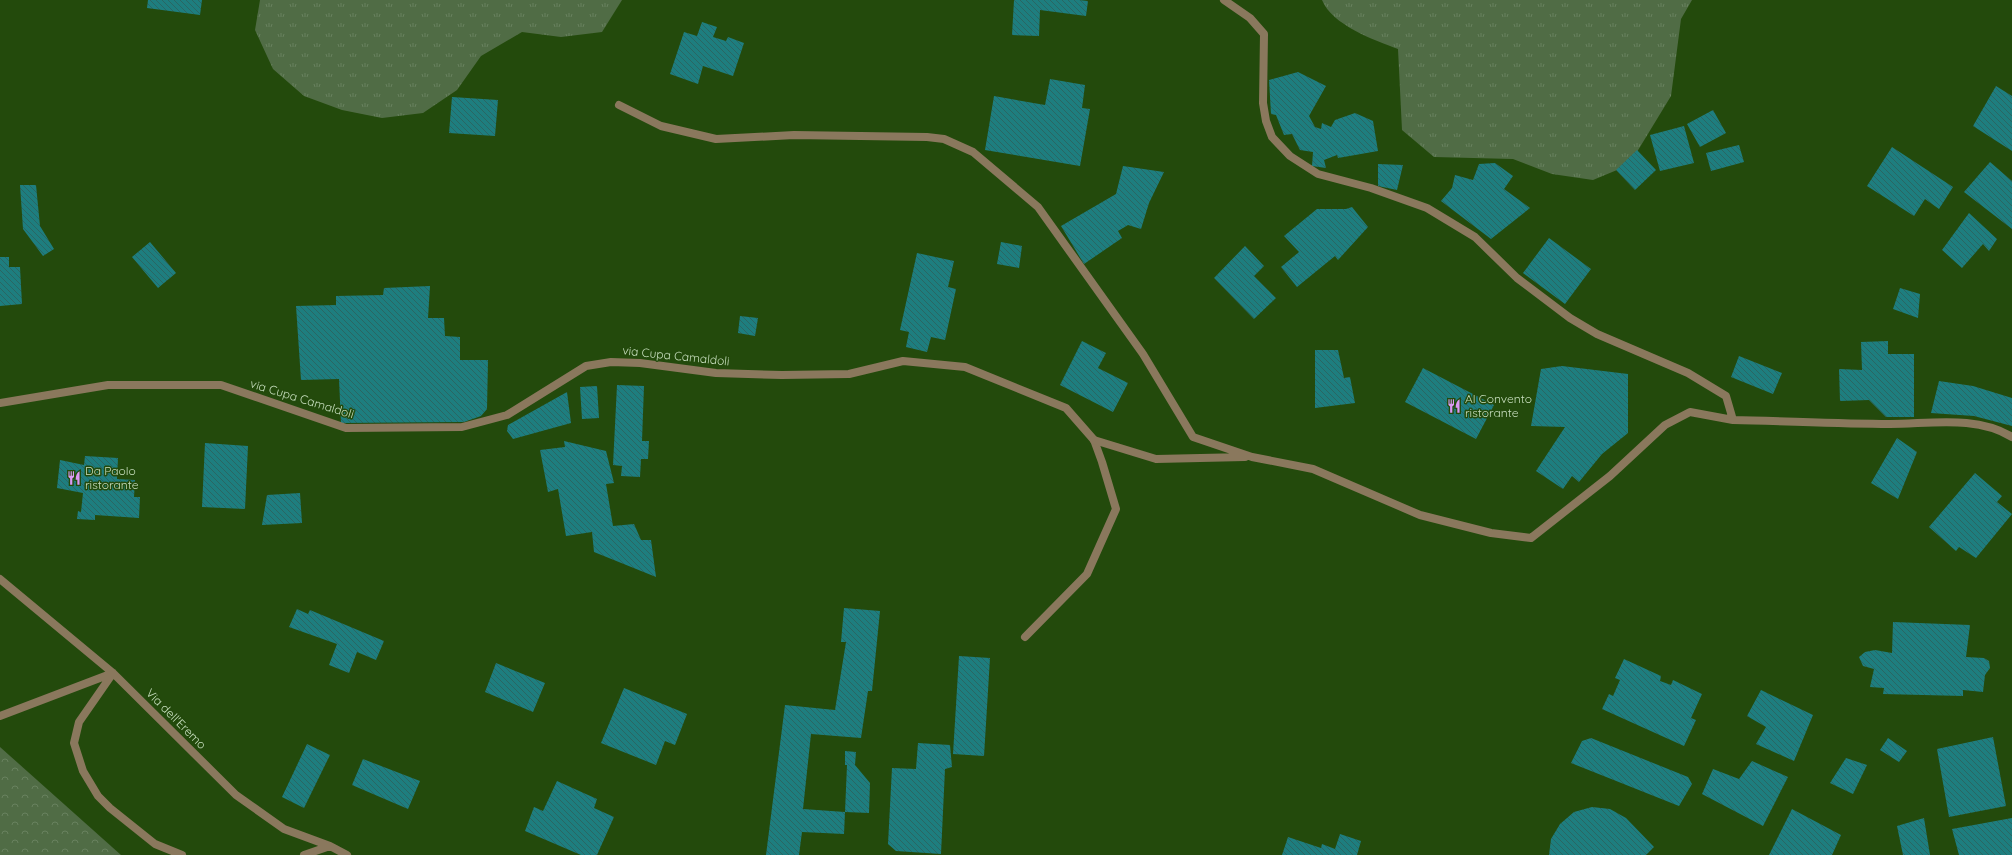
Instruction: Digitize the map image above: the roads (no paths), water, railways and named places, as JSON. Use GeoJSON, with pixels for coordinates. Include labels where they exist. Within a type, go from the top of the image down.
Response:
{"type":"FeatureCollection","features":[{"type":"Feature","properties":{"kind":"street"},"geometry":{"type":"LineString","coordinates":[[1224,0],[1250,18],[1264,34],[1264,103],[1266,121],[1272,137],[1290,156],[1318,174],[1371,188],[1427,208],[1441,216],[1475,237],[1517,278],[1570,318],[1597,334],[1688,373],[1726,396],[1733,420]]}},
{"type":"Feature","properties":{"kind":"street"},"geometry":{"type":"LineString","coordinates":[[619,105],[661,126],[716,139],[794,135],[927,137],[944,138],[973,152],[1038,207],[1144,354],[1193,437],[1252,457],[1313,469],[1420,514],[1491,533],[1530,538],[1610,476],[1665,425],[1690,412],[1733,420],[1890,424],[1965,422],[2001,430],[2012,437]]}},
{"type":"Feature","properties":{"kind":"street","name":"via Cupa Camaldoli"},"geometry":{"type":"LineString","coordinates":[[0,403],[108,385],[221,386],[346,428],[462,427],[507,415],[586,366],[611,362],[640,363],[716,373],[782,375],[849,374],[903,361],[965,367],[1066,408],[1094,440],[1116,509],[1087,574],[1025,637]]}},
{"type":"Feature","properties":{"kind":"street"},"geometry":{"type":"LineString","coordinates":[[1094,440],[1156,459],[1252,457]]}},
{"type":"Feature","properties":{"kind":"street","name":"Via dell'Eremo"},"geometry":{"type":"LineString","coordinates":[[0,579],[113,673],[236,795],[284,830],[330,846],[347,855]]}},
{"type":"Feature","properties":{"kind":"street"},"geometry":{"type":"LineString","coordinates":[[0,716],[113,673]]}},
{"type":"Feature","properties":{"kind":"street"},"geometry":{"type":"LineString","coordinates":[[113,673],[79,722],[74,743],[84,771],[98,796],[110,808],[155,844],[182,855]]}},
{"type":"Feature","properties":{"kind":"street"},"geometry":{"type":"LineString","coordinates":[[304,855],[330,846]]}},
{"type":"Feature","properties":{"kind":"place","name":"Al Convento ristorante"},"geometry":{"type":"Point","coordinates":[1454,406]}},
{"type":"Feature","properties":{"kind":"place","name":"Da Paolo ristorante"},"geometry":{"type":"Point","coordinates":[74,478]}}]}
